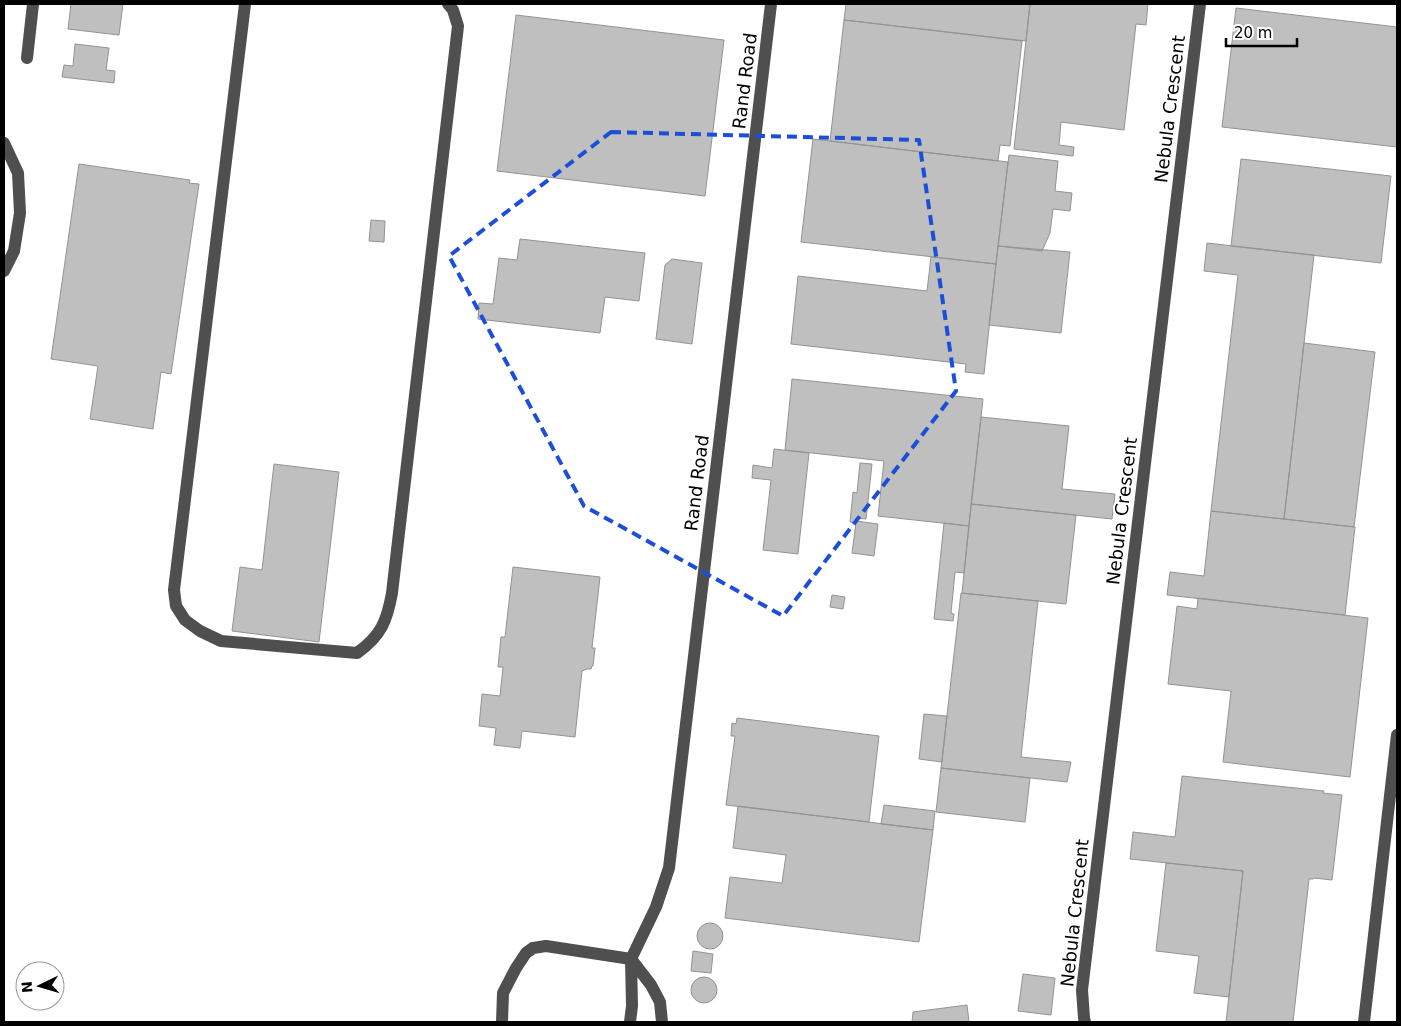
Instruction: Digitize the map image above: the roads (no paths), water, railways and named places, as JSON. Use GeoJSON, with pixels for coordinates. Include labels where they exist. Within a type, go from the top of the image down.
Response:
{"type":"FeatureCollection","features":[{"type":"Feature","properties":{"kind":"lane"},"geometry":{"type":"LineString","coordinates":[[28,58],[34,4]]}},
{"type":"Feature","properties":{"kind":"lane"},"geometry":{"type":"LineString","coordinates":[[245,4],[174,590],[176,606],[186,620],[200,631],[220,641],[357,653],[378,634],[388,616],[392,593],[458,26],[453,10],[448,4]]}},
{"type":"Feature","properties":{"kind":"lane","name":"Rand Road"},"geometry":{"type":"LineString","coordinates":[[631,959],[656,907],[669,868],[771,4]]}},
{"type":"Feature","properties":{"kind":"lane","name":"Nebula Crescent"},"geometry":{"type":"LineString","coordinates":[[1086,1022],[1082,990],[1200,4]]}},
{"type":"Feature","properties":{"kind":"lane"},"geometry":{"type":"LineString","coordinates":[[4,144],[18,173],[20,214],[14,251],[4,271]]}},
{"type":"Feature","properties":{"kind":"lane"},"geometry":{"type":"LineString","coordinates":[[1364,1022],[1397,735]]}},
{"type":"Feature","properties":{"kind":"lane"},"geometry":{"type":"LineString","coordinates":[[502,1022],[503,993],[516,968],[526,953],[533,948],[546,946],[631,959],[651,985],[660,1002],[662,1022]]}},
{"type":"Feature","properties":{"kind":"lane"},"geometry":{"type":"LineString","coordinates":[[630,1022],[632,1006],[631,959]]}}]}
